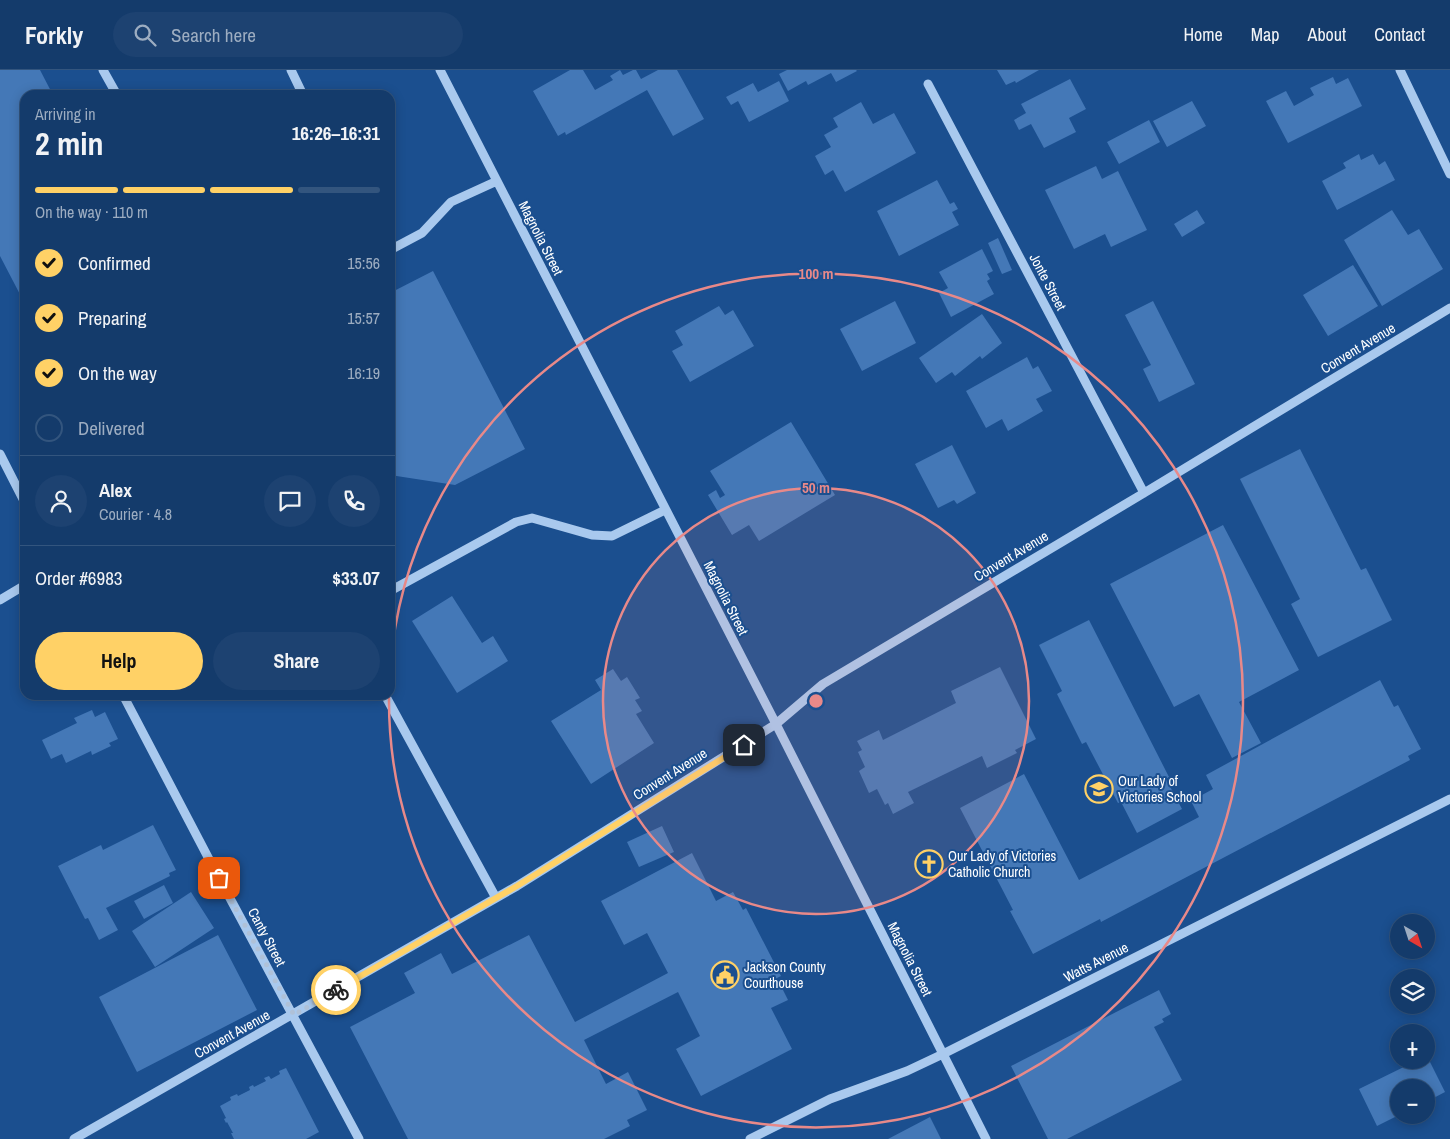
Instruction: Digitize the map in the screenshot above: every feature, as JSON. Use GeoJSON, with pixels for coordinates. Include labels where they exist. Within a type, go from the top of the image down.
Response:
{"type":"FeatureCollection","features":[{"type":"Feature","properties":{"kind":"street"},"geometry":{"type":"LineString","coordinates":[[104,70],[114,90]]}},
{"type":"Feature","properties":{"kind":"street"},"geometry":{"type":"LineString","coordinates":[[291,70],[301,90]]}},
{"type":"Feature","properties":{"kind":"street","name":"Magnolia Street"},"geometry":{"type":"LineString","coordinates":[[440,70],[776,724],[986,1139]]}},
{"type":"Feature","properties":{"kind":"street"},"geometry":{"type":"LineString","coordinates":[[1400,70],[1450,174]]}},
{"type":"Feature","properties":{"kind":"street","name":"Jonte Street"},"geometry":{"type":"LineString","coordinates":[[928,84],[1144,493]]}},
{"type":"Feature","properties":{"kind":"street"},"geometry":{"type":"LineString","coordinates":[[395,247],[422,233],[452,202],[497,182]]}},
{"type":"Feature","properties":{"kind":"street","name":"Convent Avenue"},"geometry":{"type":"LineString","coordinates":[[74,1139],[496,898],[776,724],[823,684],[1450,308]]}},
{"type":"Feature","properties":{"kind":"street"},"geometry":{"type":"LineString","coordinates":[[0,454],[20,493]]}},
{"type":"Feature","properties":{"kind":"street"},"geometry":{"type":"LineString","coordinates":[[395,587],[516,522],[532,518],[592,535],[612,536],[665,510]]}},
{"type":"Feature","properties":{"kind":"street"},"geometry":{"type":"LineString","coordinates":[[0,600],[20,588]]}},
{"type":"Feature","properties":{"kind":"street","name":"Canty Street"},"geometry":{"type":"LineString","coordinates":[[127,700],[210,861],[360,1139]]}},
{"type":"Feature","properties":{"kind":"street"},"geometry":{"type":"LineString","coordinates":[[388,700],[496,898]]}},
{"type":"Feature","properties":{"kind":"street","name":"Watts Avenue"},"geometry":{"type":"LineString","coordinates":[[750,1139],[830,1099],[907,1071],[943,1054],[1450,799]]}},
{"type":"Feature","properties":{"kind":"building"},"geometry":{"type":"Polygon","coordinates":[[[0,70],[40,70],[50,90],[20,90],[20,294],[0,256],[0,70]]]}},
{"type":"Feature","properties":{"kind":"building"},"geometry":{"type":"Polygon","coordinates":[[[570,70],[583,70],[595,90],[613,80],[610,76],[620,70],[623,75],[636,70],[641,79],[658,70],[677,70],[704,119],[673,136],[647,90],[566,135],[565,132],[558,136],[533,91],[570,70]]]}},
{"type":"Feature","properties":{"kind":"building"},"geometry":{"type":"Polygon","coordinates":[[[787,70],[857,71],[836,82],[831,73],[808,85],[806,81],[788,91],[779,74],[787,70]]]}},
{"type":"Feature","properties":{"kind":"building"},"geometry":{"type":"Polygon","coordinates":[[[997,70],[1039,70],[1016,83],[1015,81],[1006,85],[997,70]]]}},
{"type":"Feature","properties":{"kind":"building"},"geometry":{"type":"Polygon","coordinates":[[[1333,77],[1336,84],[1348,78],[1362,106],[1288,143],[1266,101],[1286,91],[1294,106],[1314,95],[1310,88],[1333,77]]]}},
{"type":"Feature","properties":{"kind":"building"},"geometry":{"type":"Polygon","coordinates":[[[1070,79],[1086,109],[1069,118],[1076,132],[1044,148],[1031,124],[1019,130],[1014,120],[1026,113],[1021,104],[1070,79]]]}},
{"type":"Feature","properties":{"kind":"building"},"geometry":{"type":"Polygon","coordinates":[[[779,81],[789,101],[749,122],[738,101],[731,105],[726,97],[753,83],[758,92],[779,81]]]}},
{"type":"Feature","properties":{"kind":"building"},"geometry":{"type":"Polygon","coordinates":[[[1192,101],[1206,126],[1167,147],[1153,121],[1192,101]]]}},
{"type":"Feature","properties":{"kind":"building"},"geometry":{"type":"Polygon","coordinates":[[[861,102],[873,124],[894,113],[916,153],[845,192],[833,170],[825,175],[815,156],[831,147],[824,135],[838,127],[833,118],[861,102]]]}},
{"type":"Feature","properties":{"kind":"building"},"geometry":{"type":"Polygon","coordinates":[[[1149,120],[1160,142],[1119,164],[1107,142],[1149,120]]]}},
{"type":"Feature","properties":{"kind":"building"},"geometry":{"type":"Polygon","coordinates":[[[1359,154],[1361,160],[1373,154],[1379,165],[1385,161],[1395,180],[1337,210],[1322,181],[1346,168],[1343,163],[1359,154]]]}},
{"type":"Feature","properties":{"kind":"building"},"geometry":{"type":"Polygon","coordinates":[[[1096,166],[1102,179],[1118,171],[1147,230],[1111,247],[1105,234],[1074,249],[1045,190],[1096,166]]]}},
{"type":"Feature","properties":{"kind":"building"},"geometry":{"type":"Polygon","coordinates":[[[937,180],[950,204],[954,202],[958,209],[952,212],[959,225],[899,256],[877,211],[937,180]]]}},
{"type":"Feature","properties":{"kind":"building"},"geometry":{"type":"Polygon","coordinates":[[[1197,210],[1205,223],[1182,237],[1174,224],[1197,210]]]}},
{"type":"Feature","properties":{"kind":"building"},"geometry":{"type":"Polygon","coordinates":[[[1392,210],[1408,235],[1419,229],[1443,269],[1382,306],[1344,240],[1392,210]]]}},
{"type":"Feature","properties":{"kind":"building"},"geometry":{"type":"Polygon","coordinates":[[[998,238],[1012,270],[1002,274],[988,243],[998,238]]]}},
{"type":"Feature","properties":{"kind":"building"},"geometry":{"type":"Polygon","coordinates":[[[982,249],[993,271],[987,274],[990,279],[987,281],[994,294],[951,317],[939,293],[948,288],[939,272],[982,249]]]}},
{"type":"Feature","properties":{"kind":"building"},"geometry":{"type":"Polygon","coordinates":[[[1353,265],[1378,306],[1328,336],[1303,295],[1353,265]]]}},
{"type":"Feature","properties":{"kind":"building"},"geometry":{"type":"Polygon","coordinates":[[[433,271],[525,449],[455,485],[395,476],[395,290],[433,271]]]}},
{"type":"Feature","properties":{"kind":"building"},"geometry":{"type":"Polygon","coordinates":[[[895,301],[916,343],[862,371],[840,329],[895,301]]]}},
{"type":"Feature","properties":{"kind":"building"},"geometry":{"type":"Polygon","coordinates":[[[1153,301],[1195,384],[1159,402],[1143,369],[1151,365],[1125,315],[1153,301]]]}},
{"type":"Feature","properties":{"kind":"building"},"geometry":{"type":"Polygon","coordinates":[[[719,306],[725,315],[733,310],[754,346],[690,382],[672,351],[683,345],[675,331],[719,306]]]}},
{"type":"Feature","properties":{"kind":"building"},"geometry":{"type":"Polygon","coordinates":[[[982,314],[1002,343],[982,359],[980,356],[955,376],[952,372],[936,383],[919,358],[982,314]]]}},
{"type":"Feature","properties":{"kind":"building"},"geometry":{"type":"Polygon","coordinates":[[[1027,357],[1033,369],[1038,366],[1052,391],[1036,399],[1043,411],[1008,431],[1002,419],[986,428],[966,391],[1027,357]]]}},
{"type":"Feature","properties":{"kind":"building"},"geometry":{"type":"Polygon","coordinates":[[[791,422],[835,495],[759,541],[749,525],[732,535],[708,495],[716,490],[720,498],[725,495],[710,471],[791,422]]]}},
{"type":"Feature","properties":{"kind":"building"},"geometry":{"type":"Polygon","coordinates":[[[952,445],[976,493],[957,504],[954,500],[938,508],[915,464],[952,445]]]}},
{"type":"Feature","properties":{"kind":"building"},"geometry":{"type":"Polygon","coordinates":[[[1300,449],[1361,570],[1366,568],[1392,620],[1318,657],[1291,604],[1300,599],[1240,479],[1300,449]]]}},
{"type":"Feature","properties":{"kind":"building"},"geometry":{"type":"Polygon","coordinates":[[[1223,525],[1299,670],[1239,702],[1261,743],[1232,758],[1199,694],[1174,707],[1110,584],[1223,525]]]}},
{"type":"Feature","properties":{"kind":"building"},"geometry":{"type":"Polygon","coordinates":[[[452,596],[482,643],[493,636],[508,661],[457,693],[412,621],[452,596]]]}},
{"type":"Feature","properties":{"kind":"building"},"geometry":{"type":"Polygon","coordinates":[[[1089,620],[1169,777],[1166,779],[1182,809],[1137,833],[1121,802],[1118,803],[1086,742],[1082,744],[1057,694],[1062,691],[1039,645],[1089,620]]]}},
{"type":"Feature","properties":{"kind":"building"},"geometry":{"type":"Polygon","coordinates":[[[1000,667],[1036,739],[1015,750],[1017,753],[987,768],[982,756],[908,792],[914,803],[893,814],[888,803],[885,805],[877,789],[869,793],[859,771],[865,767],[858,752],[862,750],[857,741],[879,730],[883,740],[956,703],[951,691],[1000,667]]]}},
{"type":"Feature","properties":{"kind":"building"},"geometry":{"type":"Polygon","coordinates":[[[613,669],[621,681],[627,677],[640,698],[635,700],[642,711],[636,714],[654,743],[591,784],[551,721],[601,690],[595,680],[613,669]]]}},
{"type":"Feature","properties":{"kind":"building"},"geometry":{"type":"Polygon","coordinates":[[[1380,680],[1394,707],[1398,705],[1421,749],[1408,756],[1410,760],[1101,922],[1100,919],[1033,954],[1010,911],[1013,910],[960,808],[1024,774],[1079,880],[1199,817],[1191,801],[1213,789],[1206,775],[1380,680]]]}},
{"type":"Feature","properties":{"kind":"building"},"geometry":{"type":"Polygon","coordinates":[[[92,710],[95,717],[105,712],[118,739],[109,743],[111,746],[92,755],[91,751],[66,763],[62,754],[51,759],[42,740],[77,723],[74,718],[92,710]]]}},
{"type":"Feature","properties":{"kind":"building"},"geometry":{"type":"Polygon","coordinates":[[[153,825],[176,870],[169,873],[170,876],[106,908],[118,930],[99,940],[88,918],[85,919],[58,866],[101,845],[103,850],[153,825]]]}},
{"type":"Feature","properties":{"kind":"building"},"geometry":{"type":"Polygon","coordinates":[[[662,826],[674,852],[639,867],[627,842],[662,826]]]}},
{"type":"Feature","properties":{"kind":"building"},"geometry":{"type":"Polygon","coordinates":[[[692,853],[716,901],[733,892],[743,910],[746,908],[781,976],[777,978],[788,1000],[771,1008],[792,1049],[701,1096],[676,1049],[700,1036],[678,992],[584,1040],[606,1084],[628,1072],[647,1110],[627,1120],[630,1126],[604,1139],[408,1139],[350,1027],[415,993],[404,973],[441,953],[452,974],[529,935],[575,1022],[668,973],[647,933],[624,945],[601,901],[692,853]]]}},
{"type":"Feature","properties":{"kind":"building"},"geometry":{"type":"Polygon","coordinates":[[[164,885],[173,903],[144,919],[134,901],[164,885]]]}},
{"type":"Feature","properties":{"kind":"building"},"geometry":{"type":"Polygon","coordinates":[[[191,892],[214,928],[155,967],[132,931],[191,892]]]}},
{"type":"Feature","properties":{"kind":"building"},"geometry":{"type":"Polygon","coordinates":[[[218,935],[257,1010],[137,1072],[99,997],[218,935]]]}},
{"type":"Feature","properties":{"kind":"building"},"geometry":{"type":"Polygon","coordinates":[[[1159,990],[1171,1014],[1162,1019],[1164,1022],[1154,1027],[1182,1080],[1067,1139],[1048,1139],[1011,1066],[1159,990]]]}},
{"type":"Feature","properties":{"kind":"building"},"geometry":{"type":"Polygon","coordinates":[[[286,1068],[319,1132],[306,1139],[234,1139],[220,1106],[231,1100],[230,1097],[237,1094],[238,1096],[250,1090],[249,1087],[253,1085],[254,1087],[266,1081],[264,1078],[269,1076],[271,1079],[280,1074],[279,1071],[286,1068]]]}},
{"type":"Feature","properties":{"kind":"building"},"geometry":{"type":"Polygon","coordinates":[[[1400,1069],[1434,1069],[1445,1092],[1435,1097],[1435,1079],[1390,1079],[1390,1120],[1377,1126],[1359,1089],[1400,1069]]]}},
{"type":"Feature","properties":{"kind":"building"},"geometry":{"type":"Polygon","coordinates":[[[930,1117],[941,1139],[888,1139],[930,1117]]]}},
{"type":"Feature","properties":{"kind":"way so far"},"geometry":{"type":"LineString","coordinates":[[219,878],[294,1015],[336,990]]}},
{"type":"Feature","properties":{"kind":"place","name":"Our Lady of Victories School"},"geometry":{"type":"Point","coordinates":[1099,789]}},
{"type":"Feature","properties":{"kind":"place","name":"Our Lady of Victories Catholic Church"},"geometry":{"type":"Point","coordinates":[929,864]}},
{"type":"Feature","properties":{"kind":"place","name":"Jackson County Courthouse"},"geometry":{"type":"Point","coordinates":[725,975]}},
{"type":"Feature","properties":{"kind":"route"},"geometry":{"type":"LineString","coordinates":[[336,990],[517,886],[744,745]]}}]}
